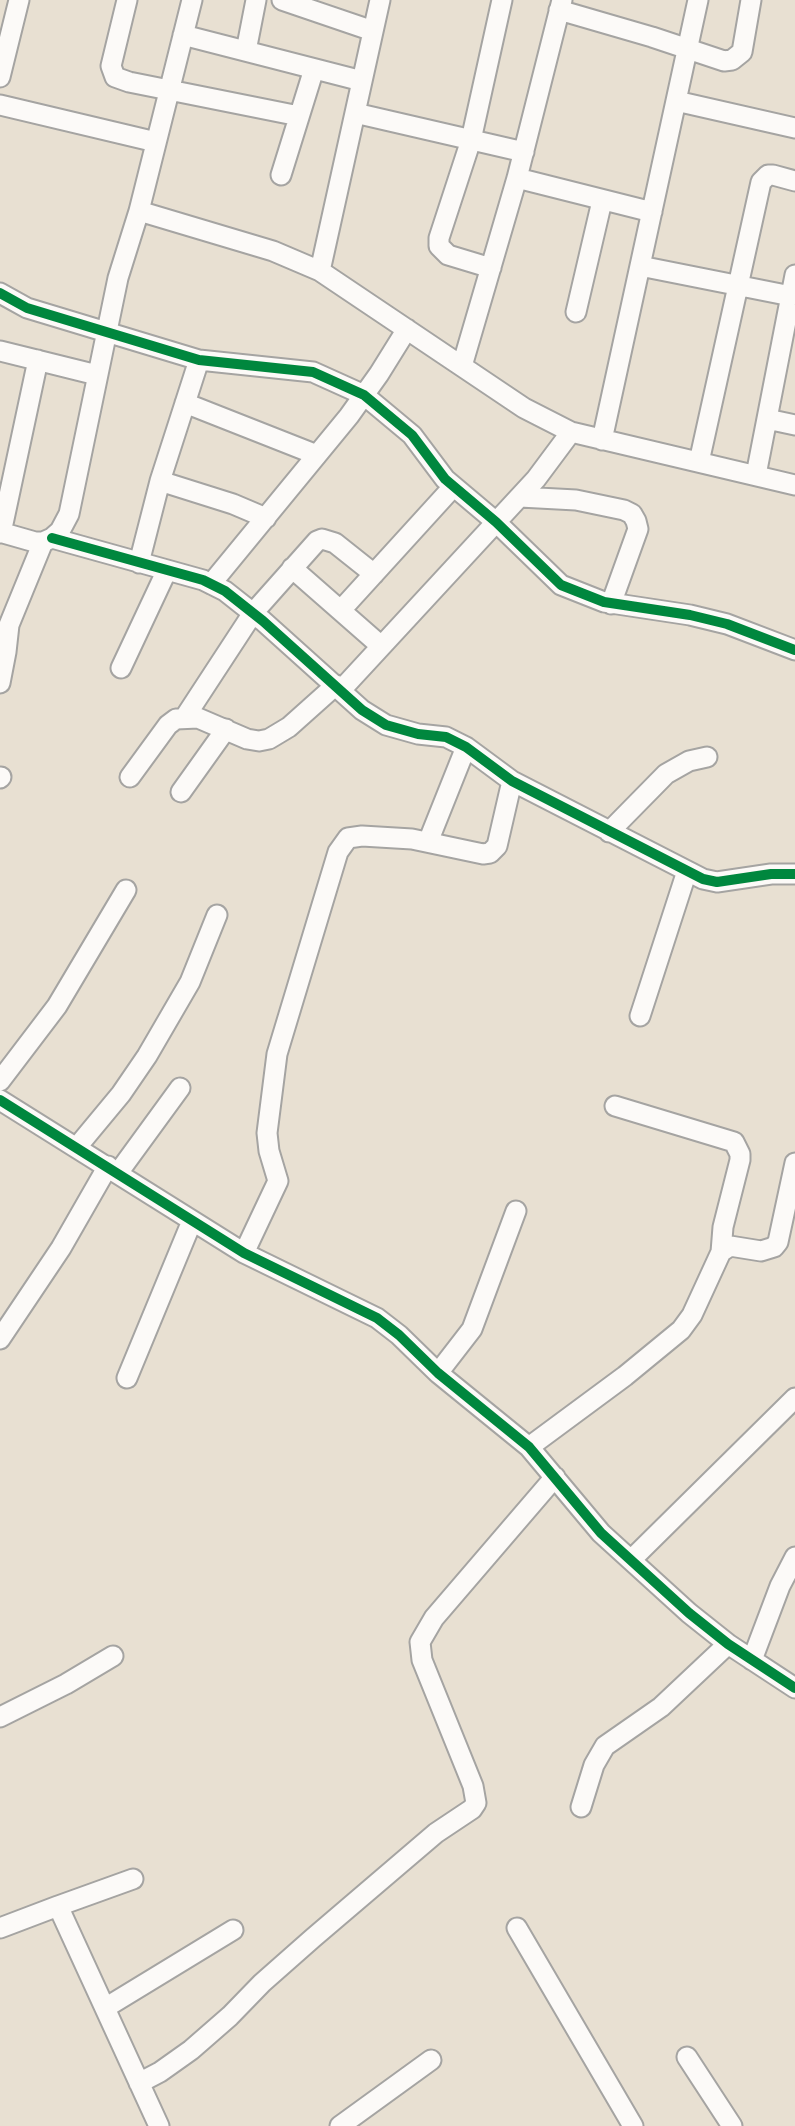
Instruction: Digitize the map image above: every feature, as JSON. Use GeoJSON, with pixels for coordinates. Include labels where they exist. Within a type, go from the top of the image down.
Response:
{"type":"FeatureCollection","features":[{"type":"Feature","properties":{"kind":"street"},"geometry":{"type":"LineString","coordinates":[[0,77],[19,0]]}},
{"type":"Feature","properties":{"kind":"street"},"geometry":{"type":"LineString","coordinates":[[127,0],[112,72],[121,80],[299,116]]}},
{"type":"Feature","properties":{"kind":"street"},"geometry":{"type":"LineString","coordinates":[[0,683],[9,625],[48,540],[60,531],[69,514],[106,330],[192,0]]}},
{"type":"Feature","properties":{"kind":"street"},"geometry":{"type":"LineString","coordinates":[[246,51],[256,0]]}},
{"type":"Feature","properties":{"kind":"street"},"geometry":{"type":"LineString","coordinates":[[282,0],[373,31]]}},
{"type":"Feature","properties":{"kind":"street"},"geometry":{"type":"LineString","coordinates":[[320,271],[380,0]]}},
{"type":"Feature","properties":{"kind":"street"},"geometry":{"type":"LineString","coordinates":[[491,268],[448,255],[439,246],[439,238],[471,140],[502,0]]}},
{"type":"Feature","properties":{"kind":"street"},"geometry":{"type":"LineString","coordinates":[[602,440],[698,0]]}},
{"type":"Feature","properties":{"kind":"street"},"geometry":{"type":"LineString","coordinates":[[462,366],[517,178],[561,5],[724,61],[738,56],[745,41],[751,0]]}},
{"type":"Feature","properties":{"kind":"street"},"geometry":{"type":"LineString","coordinates":[[183,35],[362,81]]}},
{"type":"Feature","properties":{"kind":"street"},"geometry":{"type":"LineString","coordinates":[[281,175],[314,69]]}},
{"type":"Feature","properties":{"kind":"street"},"geometry":{"type":"LineString","coordinates":[[676,101],[795,128]]}},
{"type":"Feature","properties":{"kind":"street"},"geometry":{"type":"LineString","coordinates":[[0,105],[156,142]]}},
{"type":"Feature","properties":{"kind":"street"},"geometry":{"type":"LineString","coordinates":[[355,113],[524,152]]}},
{"type":"Feature","properties":{"kind":"street"},"geometry":{"type":"LineString","coordinates":[[699,462],[761,182],[773,175],[795,181]]}},
{"type":"Feature","properties":{"kind":"street"},"geometry":{"type":"LineString","coordinates":[[517,178],[652,212]]}},
{"type":"Feature","properties":{"kind":"street"},"geometry":{"type":"LineString","coordinates":[[576,312],[602,201]]}},
{"type":"Feature","properties":{"kind":"street"},"geometry":{"type":"LineString","coordinates":[[139,211],[274,251],[320,271],[524,408],[571,432],[795,485]]}},
{"type":"Feature","properties":{"kind":"street"},"geometry":{"type":"LineString","coordinates":[[640,266],[791,296]]}},
{"type":"Feature","properties":{"kind":"street"},"geometry":{"type":"LineString","coordinates":[[757,475],[795,275]]}},
{"type":"Feature","properties":{"kind":"street"},"geometry":{"type":"LineString","coordinates":[[0,293],[27,307],[199,360],[313,372],[365,395],[412,435],[436,470],[496,522],[561,585],[611,604],[690,615],[727,625],[795,650]]}},
{"type":"Feature","properties":{"kind":"street"},"geometry":{"type":"LineString","coordinates":[[211,584],[365,395],[407,328]]}},
{"type":"Feature","properties":{"kind":"street"},"geometry":{"type":"LineString","coordinates":[[0,351],[97,375]]}},
{"type":"Feature","properties":{"kind":"street"},"geometry":{"type":"LineString","coordinates":[[38,360],[8,467],[1,533],[35,542],[48,540],[139,562],[211,584],[225,591],[253,613],[362,710],[386,725],[418,734],[446,737],[466,747],[512,781],[704,879],[717,882],[771,874],[795,874]]}},
{"type":"Feature","properties":{"kind":"street"},"geometry":{"type":"LineString","coordinates":[[139,562],[160,481],[199,360]]}},
{"type":"Feature","properties":{"kind":"street"},"geometry":{"type":"LineString","coordinates":[[185,403],[317,455]]}},
{"type":"Feature","properties":{"kind":"street"},"geometry":{"type":"LineString","coordinates":[[767,419],[795,425]]}},
{"type":"Feature","properties":{"kind":"street"},"geometry":{"type":"LineString","coordinates":[[130,776],[167,726],[176,719],[198,718],[247,739],[269,739],[289,727],[338,687],[381,646],[520,497],[571,432]]}},
{"type":"Feature","properties":{"kind":"street"},"geometry":{"type":"LineString","coordinates":[[160,481],[233,504],[266,518]]}},
{"type":"Feature","properties":{"kind":"street"},"geometry":{"type":"LineString","coordinates":[[341,610],[453,486]]}},
{"type":"Feature","properties":{"kind":"street"},"geometry":{"type":"LineString","coordinates":[[520,497],[576,500],[632,514],[638,530],[611,604]]}},
{"type":"Feature","properties":{"kind":"street"},"geometry":{"type":"LineString","coordinates":[[185,717],[253,613],[313,544],[322,539],[335,543],[374,574]]}},
{"type":"Feature","properties":{"kind":"street"},"geometry":{"type":"LineString","coordinates":[[292,568],[381,646]]}},
{"type":"Feature","properties":{"kind":"street"},"geometry":{"type":"LineString","coordinates":[[121,668],[167,570]]}},
{"type":"Feature","properties":{"kind":"street"},"geometry":{"type":"LineString","coordinates":[[181,792],[226,729]]}},
{"type":"Feature","properties":{"kind":"street"},"geometry":{"type":"LineString","coordinates":[[428,842],[466,747]]}},
{"type":"Feature","properties":{"kind":"street"},"geometry":{"type":"LineString","coordinates":[[609,832],[666,774],[689,761],[707,757]]}},
{"type":"Feature","properties":{"kind":"street"},"geometry":{"type":"LineString","coordinates":[[244,1253],[278,1181],[267,1133],[277,1054],[338,852],[348,838],[354,836],[412,839],[483,854],[494,851],[512,781]]}},
{"type":"Feature","properties":{"kind":"street"},"geometry":{"type":"LineString","coordinates":[[640,1016],[687,871]]}},
{"type":"Feature","properties":{"kind":"street"},"geometry":{"type":"LineString","coordinates":[[0,1082],[57,1006],[126,890]]}},
{"type":"Feature","properties":{"kind":"street"},"geometry":{"type":"LineString","coordinates":[[77,1147],[121,1094],[147,1056],[190,982],[217,915]]}},
{"type":"Feature","properties":{"kind":"street"},"geometry":{"type":"LineString","coordinates":[[0,1339],[113,1169],[180,1088]]}},
{"type":"Feature","properties":{"kind":"street"},"geometry":{"type":"LineString","coordinates":[[0,1100],[244,1253],[377,1318],[399,1335],[438,1373],[529,1447],[601,1533],[689,1613],[727,1644],[795,1688]]}},
{"type":"Feature","properties":{"kind":"street"},"geometry":{"type":"LineString","coordinates":[[529,1447],[625,1376],[681,1330],[692,1315],[721,1252],[723,1227],[740,1160],[740,1153],[734,1142],[615,1106]]}},
{"type":"Feature","properties":{"kind":"street"},"geometry":{"type":"LineString","coordinates":[[721,1252],[730,1246],[761,1251],[774,1247],[778,1242],[795,1163]]}},
{"type":"Feature","properties":{"kind":"street"},"geometry":{"type":"LineString","coordinates":[[438,1373],[472,1329],[516,1211]]}},
{"type":"Feature","properties":{"kind":"street"},"geometry":{"type":"LineString","coordinates":[[127,1378],[192,1221]]}},
{"type":"Feature","properties":{"kind":"street"},"geometry":{"type":"LineString","coordinates":[[631,1560],[795,1398]]}},
{"type":"Feature","properties":{"kind":"street"},"geometry":{"type":"LineString","coordinates":[[139,2083],[191,2050],[323,1929],[436,1833],[472,1809],[476,1803],[473,1786],[422,1660],[420,1642],[434,1618],[555,1477]]}},
{"type":"Feature","properties":{"kind":"street"},"geometry":{"type":"LineString","coordinates":[[752,1660],[780,1586],[795,1557]]}},
{"type":"Feature","properties":{"kind":"street"},"geometry":{"type":"LineString","coordinates":[[581,1807],[594,1765],[605,1746],[661,1707],[727,1644]]}},
{"type":"Feature","properties":{"kind":"street"},"geometry":{"type":"LineString","coordinates":[[0,1717],[66,1684],[113,1656]]}},
{"type":"Feature","properties":{"kind":"street"},"geometry":{"type":"LineString","coordinates":[[0,1928],[133,1879]]}},
{"type":"Feature","properties":{"kind":"street"},"geometry":{"type":"LineString","coordinates":[[58,1906],[139,2083],[155,2125]]}},
{"type":"Feature","properties":{"kind":"street"},"geometry":{"type":"LineString","coordinates":[[517,1928],[634,2126]]}},
{"type":"Feature","properties":{"kind":"street"},"geometry":{"type":"LineString","coordinates":[[104,2008],[233,1930]]}},
{"type":"Feature","properties":{"kind":"street"},"geometry":{"type":"LineString","coordinates":[[687,2057],[732,2126]]}},
{"type":"Feature","properties":{"kind":"street"},"geometry":{"type":"LineString","coordinates":[[340,2126],[431,2060]]}},
{"type":"Feature","properties":{"kind":"cycle path"},"geometry":{"type":"LineString","coordinates":[[0,293],[27,308],[199,360],[313,372],[364,395],[412,435],[445,479],[496,522],[561,585],[604,602],[690,615],[727,624],[795,650]]}},
{"type":"Feature","properties":{"kind":"cycle path"},"geometry":{"type":"LineString","coordinates":[[52,538],[203,580],[225,591],[263,621],[362,710],[386,725],[418,734],[446,737],[466,747],[512,781],[703,879],[717,882],[771,874],[795,874]]}},
{"type":"Feature","properties":{"kind":"cycle path"},"geometry":{"type":"LineString","coordinates":[[0,1100],[244,1253],[377,1318],[399,1335],[438,1373],[529,1447],[601,1533],[689,1613],[728,1644],[795,1688]]}}]}
